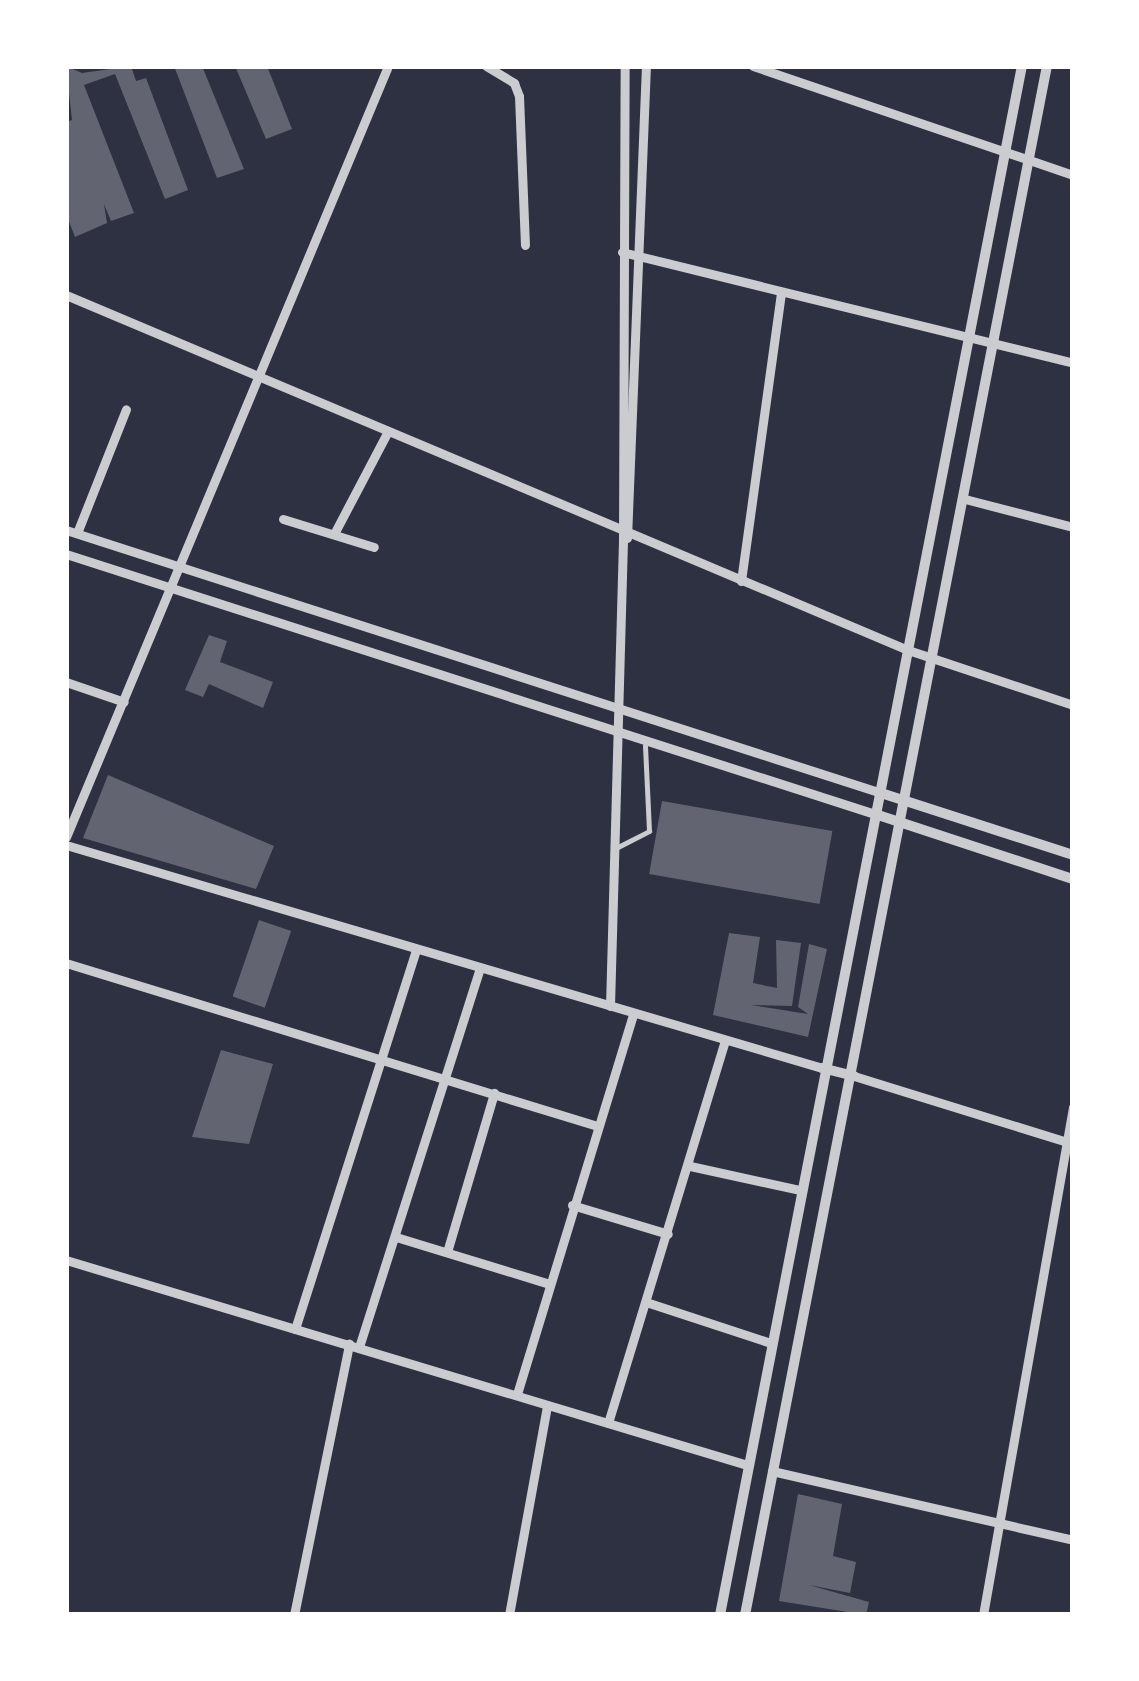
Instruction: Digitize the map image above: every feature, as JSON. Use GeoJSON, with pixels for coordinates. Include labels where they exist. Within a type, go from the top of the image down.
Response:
{"type":"FeatureCollection","features":[{"type":"Feature","properties":{"kind":"street"},"geometry":{"type":"LineString","coordinates":[[388,66],[66,841],[415,952],[854,1076],[1070,1144]]}},
{"type":"Feature","properties":{"kind":"street"},"geometry":{"type":"LineString","coordinates":[[486,66],[514,83],[519,96],[525,245]]}},
{"type":"Feature","properties":{"kind":"street"},"geometry":{"type":"LineString","coordinates":[[625,66],[625,535]]}},
{"type":"Feature","properties":{"kind":"street"},"geometry":{"type":"LineString","coordinates":[[610,1006],[616,710],[646,66]]}},
{"type":"Feature","properties":{"kind":"street"},"geometry":{"type":"LineString","coordinates":[[753,66],[1073,175]]}},
{"type":"Feature","properties":{"kind":"street"},"geometry":{"type":"LineString","coordinates":[[745,1615],[854,1076],[896,821],[934,659],[994,344],[1017,157],[1022,66]]}},
{"type":"Feature","properties":{"kind":"street"},"geometry":{"type":"LineString","coordinates":[[720,1615],[822,1068],[970,338],[1017,157],[1047,66]]}},
{"type":"Feature","properties":{"kind":"street"},"geometry":{"type":"LineString","coordinates":[[622,252],[1073,363]]}},
{"type":"Feature","properties":{"kind":"street"},"geometry":{"type":"LineString","coordinates":[[741,581],[781,292]]}},
{"type":"Feature","properties":{"kind":"street"},"geometry":{"type":"LineString","coordinates":[[66,296],[260,374],[625,535],[908,650],[1073,704]]}},
{"type":"Feature","properties":{"kind":"street"},"geometry":{"type":"LineString","coordinates":[[126,409],[72,532],[1073,855]]}},
{"type":"Feature","properties":{"kind":"street"},"geometry":{"type":"LineString","coordinates":[[335,532],[388,431]]}},
{"type":"Feature","properties":{"kind":"street"},"geometry":{"type":"LineString","coordinates":[[964,499],[1073,527]]}},
{"type":"Feature","properties":{"kind":"street"},"geometry":{"type":"LineString","coordinates":[[283,519],[374,547]]}},
{"type":"Feature","properties":{"kind":"street"},"geometry":{"type":"LineString","coordinates":[[66,554],[646,746],[1073,879]]}},
{"type":"Feature","properties":{"kind":"street"},"geometry":{"type":"LineString","coordinates":[[66,682],[124,702]]}},
{"type":"Feature","properties":{"kind":"street"},"geometry":{"type":"LineString","coordinates":[[295,1329],[415,952]]}},
{"type":"Feature","properties":{"kind":"street"},"geometry":{"type":"LineString","coordinates":[[66,963],[382,1056],[596,1126]]}},
{"type":"Feature","properties":{"kind":"street"},"geometry":{"type":"LineString","coordinates":[[294,1615],[354,1346],[396,1237],[479,971]]}},
{"type":"Feature","properties":{"kind":"street"},"geometry":{"type":"LineString","coordinates":[[517,1394],[633,1014]]}},
{"type":"Feature","properties":{"kind":"street"},"geometry":{"type":"LineString","coordinates":[[608,1423],[724,1043]]}},
{"type":"Feature","properties":{"kind":"street"},"geometry":{"type":"LineString","coordinates":[[447,1252],[494,1093]]}},
{"type":"Feature","properties":{"kind":"street"},"geometry":{"type":"LineString","coordinates":[[982,1615],[1073,1107]]}},
{"type":"Feature","properties":{"kind":"street"},"geometry":{"type":"LineString","coordinates":[[690,1166],[800,1190]]}},
{"type":"Feature","properties":{"kind":"street"},"geometry":{"type":"LineString","coordinates":[[572,1205],[668,1234]]}},
{"type":"Feature","properties":{"kind":"street"},"geometry":{"type":"LineString","coordinates":[[396,1237],[550,1284]]}},
{"type":"Feature","properties":{"kind":"street"},"geometry":{"type":"LineString","coordinates":[[66,1260],[747,1465]]}},
{"type":"Feature","properties":{"kind":"street"},"geometry":{"type":"LineString","coordinates":[[646,1302],[770,1343]]}},
{"type":"Feature","properties":{"kind":"street"},"geometry":{"type":"LineString","coordinates":[[509,1615],[547,1405]]}},
{"type":"Feature","properties":{"kind":"street"},"geometry":{"type":"LineString","coordinates":[[772,1471],[1073,1540]]}},
{"type":"Feature","properties":{"kind":"lane"},"geometry":{"type":"LineString","coordinates":[[612,853],[649,831],[646,746]]}},
{"type":"Feature","properties":{"kind":"building"},"geometry":{"type":"Polygon","coordinates":[[[66,66],[82,73],[131,66],[136,81],[146,78],[188,190],[165,199],[115,74],[84,85],[134,213],[111,221],[104,204],[107,223],[75,237],[66,214],[66,122],[72,120],[66,66]]]}},
{"type":"Feature","properties":{"kind":"building"},"geometry":{"type":"Polygon","coordinates":[[[174,66],[202,66],[244,169],[217,178],[174,66]]]}},
{"type":"Feature","properties":{"kind":"building"},"geometry":{"type":"Polygon","coordinates":[[[235,66],[267,66],[292,129],[266,139],[235,66]]]}},
{"type":"Feature","properties":{"kind":"building"},"geometry":{"type":"Polygon","coordinates":[[[209,635],[227,641],[220,662],[273,682],[263,708],[209,684],[203,697],[185,690],[209,635]]]}},
{"type":"Feature","properties":{"kind":"building"},"geometry":{"type":"Polygon","coordinates":[[[108,775],[274,846],[256,889],[83,838],[108,775]]]}},
{"type":"Feature","properties":{"kind":"building"},"geometry":{"type":"Polygon","coordinates":[[[662,801],[832,831],[820,904],[649,874],[662,801]]]}},
{"type":"Feature","properties":{"kind":"building"},"geometry":{"type":"Polygon","coordinates":[[[259,920],[291,931],[265,1008],[233,997],[259,920]]]}},
{"type":"Feature","properties":{"kind":"building"},"geometry":{"type":"Polygon","coordinates":[[[729,933],[760,937],[753,983],[777,988],[776,940],[801,943],[792,1006],[751,1005],[808,1014],[798,1007],[809,944],[827,949],[808,1037],[713,1015],[729,933]]]}},
{"type":"Feature","properties":{"kind":"building"},"geometry":{"type":"Polygon","coordinates":[[[221,1050],[273,1064],[249,1144],[192,1137],[221,1050]]]}},
{"type":"Feature","properties":{"kind":"building"},"geometry":{"type":"Polygon","coordinates":[[[798,1494],[842,1504],[833,1556],[856,1562],[850,1593],[809,1585],[869,1602],[866,1615],[779,1601],[798,1494]]]}}]}
